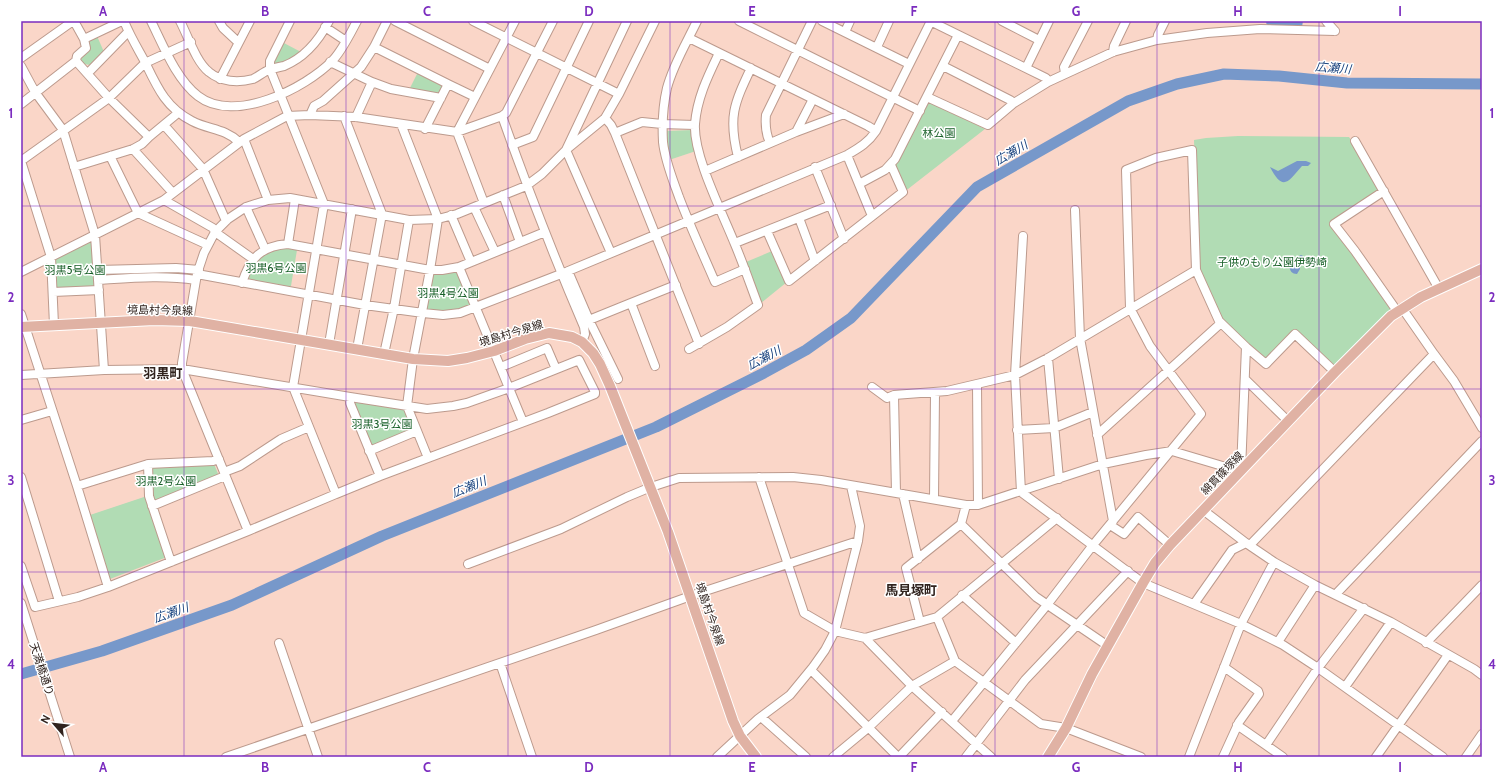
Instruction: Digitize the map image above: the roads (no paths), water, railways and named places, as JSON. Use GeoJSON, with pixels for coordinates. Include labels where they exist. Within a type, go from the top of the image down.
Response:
{"type":"FeatureCollection","features":[{"type":"Feature","properties":{"kind":"main road","name":"綿貫篠塚線"},"geometry":{"type":"LineString","coordinates":[[1048,757],[1066,728],[1092,674],[1143,583],[1155,563],[1170,545],[1384,322],[1400,310],[1439,289],[1482,269]]}},
{"type":"Feature","properties":{"kind":"main road","name":"境島村今泉線"},"geometry":{"type":"LineString","coordinates":[[23,327],[154,320],[190,322],[413,359],[448,362],[494,351],[526,339],[549,333],[566,336],[582,342],[590,349],[597,359],[615,399],[650,484],[691,596],[733,721],[740,736],[756,757]]}},
{"type":"Feature","properties":{"kind":"street"},"geometry":{"type":"LineString","coordinates":[[21,58],[74,21],[84,39],[86,48],[77,56],[76,61],[21,104]]}},
{"type":"Feature","properties":{"kind":"street"},"geometry":{"type":"LineString","coordinates":[[84,39],[123,21],[156,86],[178,113],[203,127],[223,131],[242,140],[268,200]]}},
{"type":"Feature","properties":{"kind":"street"},"geometry":{"type":"LineString","coordinates":[[151,21],[185,84],[199,96],[217,105],[234,107],[254,104],[299,86],[320,72],[330,62],[346,41],[356,21]]}},
{"type":"Feature","properties":{"kind":"street"},"geometry":{"type":"LineString","coordinates":[[180,21],[198,58],[208,72],[220,79],[237,82],[254,78],[270,69],[285,65],[311,48],[327,24],[346,41]]}},
{"type":"Feature","properties":{"kind":"street"},"geometry":{"type":"LineString","coordinates":[[219,21],[223,28],[238,42]]}},
{"type":"Feature","properties":{"kind":"street"},"geometry":{"type":"LineString","coordinates":[[220,79],[250,21]]}},
{"type":"Feature","properties":{"kind":"street"},"geometry":{"type":"LineString","coordinates":[[290,21],[270,61],[270,69],[287,116],[324,204],[315,249],[293,387],[336,494]]}},
{"type":"Feature","properties":{"kind":"street"},"geometry":{"type":"LineString","coordinates":[[310,115],[314,106],[361,67],[387,21]]}},
{"type":"Feature","properties":{"kind":"street"},"geometry":{"type":"LineString","coordinates":[[395,21],[490,68]]}},
{"type":"Feature","properties":{"kind":"street"},"geometry":{"type":"LineString","coordinates":[[484,203],[457,132],[514,21]]}},
{"type":"Feature","properties":{"kind":"street"},"geometry":{"type":"LineString","coordinates":[[21,272],[164,200],[203,168],[242,140],[287,116],[310,115],[356,117],[457,132],[502,116],[506,113],[553,21]]}},
{"type":"Feature","properties":{"kind":"street"},"geometry":{"type":"LineString","coordinates":[[512,145],[533,137],[589,21]]}},
{"type":"Feature","properties":{"kind":"street"},"geometry":{"type":"LineString","coordinates":[[611,253],[566,150],[627,21]]}},
{"type":"Feature","properties":{"kind":"street"},"geometry":{"type":"LineString","coordinates":[[248,531],[182,369],[197,275],[204,253],[215,232],[226,221],[246,207],[268,200],[295,199],[409,220],[438,219],[474,207],[526,186],[542,174],[566,150],[605,118],[619,94],[655,21]]}},
{"type":"Feature","properties":{"kind":"street"},"geometry":{"type":"LineString","coordinates":[[697,21],[667,86],[662,124],[663,143],[668,166],[688,220],[715,282],[745,269]]}},
{"type":"Feature","properties":{"kind":"street"},"geometry":{"type":"LineString","coordinates":[[739,21],[920,111]]}},
{"type":"Feature","properties":{"kind":"street"},"geometry":{"type":"LineString","coordinates":[[770,143],[765,125],[766,115],[812,21]]}},
{"type":"Feature","properties":{"kind":"street"},"geometry":{"type":"LineString","coordinates":[[822,21],[910,64]]}},
{"type":"Feature","properties":{"kind":"street"},"geometry":{"type":"LineString","coordinates":[[845,32],[850,21]]}},
{"type":"Feature","properties":{"kind":"street"},"geometry":{"type":"LineString","coordinates":[[877,47],[889,21]]}},
{"type":"Feature","properties":{"kind":"street"},"geometry":{"type":"LineString","coordinates":[[98,270],[170,268],[197,275],[365,305],[423,313],[450,314],[475,308],[565,273],[688,220],[847,155],[862,146],[870,140],[876,131],[930,21],[1046,78],[1048,82]]}},
{"type":"Feature","properties":{"kind":"street"},"geometry":{"type":"LineString","coordinates":[[1026,68],[1049,21]]}},
{"type":"Feature","properties":{"kind":"street"},"geometry":{"type":"LineString","coordinates":[[1065,73],[1064,67],[1088,21]]}},
{"type":"Feature","properties":{"kind":"street"},"geometry":{"type":"LineString","coordinates":[[1113,52],[1114,46],[1126,21]]}},
{"type":"Feature","properties":{"kind":"street"},"geometry":{"type":"LineString","coordinates":[[1157,40],[1165,21]]}},
{"type":"Feature","properties":{"kind":"street"},"geometry":{"type":"LineString","coordinates":[[1260,29],[1265,21]]}},
{"type":"Feature","properties":{"kind":"street"},"geometry":{"type":"LineString","coordinates":[[927,97],[988,125],[1014,103],[1048,82],[1113,52],[1157,40],[1207,33],[1260,29],[1335,30],[1326,21]]}},
{"type":"Feature","properties":{"kind":"street"},"geometry":{"type":"LineString","coordinates":[[477,22],[619,94]]}},
{"type":"Feature","properties":{"kind":"street"},"geometry":{"type":"LineString","coordinates":[[1007,22],[1039,40]]}},
{"type":"Feature","properties":{"kind":"street"},"geometry":{"type":"LineString","coordinates":[[88,73],[128,32]]}},
{"type":"Feature","properties":{"kind":"street"},"geometry":{"type":"LineString","coordinates":[[859,184],[880,174],[891,165],[902,148],[958,35]]}},
{"type":"Feature","properties":{"kind":"street"},"geometry":{"type":"LineString","coordinates":[[689,38],[813,98],[876,131]]}},
{"type":"Feature","properties":{"kind":"street"},"geometry":{"type":"LineString","coordinates":[[54,325],[51,257],[21,161],[109,98],[145,63],[191,42]]}},
{"type":"Feature","properties":{"kind":"street"},"geometry":{"type":"LineString","coordinates":[[374,46],[476,97]]}},
{"type":"Feature","properties":{"kind":"street"},"geometry":{"type":"LineString","coordinates":[[689,349],[728,328],[758,305],[705,171],[698,148],[695,125],[701,92],[719,52]]}},
{"type":"Feature","properties":{"kind":"street"},"geometry":{"type":"LineString","coordinates":[[76,61],[109,98],[149,137]]}},
{"type":"Feature","properties":{"kind":"street"},"geometry":{"type":"LineString","coordinates":[[330,62],[372,82],[391,89],[440,98]]}},
{"type":"Feature","properties":{"kind":"street"},"geometry":{"type":"LineString","coordinates":[[21,66],[35,92],[63,130],[96,235],[100,323],[104,370]]}},
{"type":"Feature","properties":{"kind":"street"},"geometry":{"type":"LineString","coordinates":[[942,66],[1014,103]]}},
{"type":"Feature","properties":{"kind":"street"},"geometry":{"type":"LineString","coordinates":[[738,157],[733,138],[732,115],[738,96],[751,68]]}},
{"type":"Feature","properties":{"kind":"street"},"geometry":{"type":"LineString","coordinates":[[356,117],[372,82]]}},
{"type":"Feature","properties":{"kind":"street"},"geometry":{"type":"LineString","coordinates":[[425,128],[448,84]]}},
{"type":"Feature","properties":{"kind":"street"},"geometry":{"type":"LineString","coordinates":[[796,132],[813,98]]}},
{"type":"Feature","properties":{"kind":"street"},"geometry":{"type":"LineString","coordinates":[[74,167],[134,149],[178,113]]}},
{"type":"Feature","properties":{"kind":"street"},"geometry":{"type":"LineString","coordinates":[[705,171],[796,132],[844,114]]}},
{"type":"Feature","properties":{"kind":"street"},"geometry":{"type":"LineString","coordinates":[[344,116],[382,214],[357,349]]}},
{"type":"Feature","properties":{"kind":"street"},"geometry":{"type":"LineString","coordinates":[[502,116],[526,186],[545,232],[618,379]]}},
{"type":"Feature","properties":{"kind":"street"},"geometry":{"type":"LineString","coordinates":[[605,118],[615,133],[699,344]]}},
{"type":"Feature","properties":{"kind":"street"},"geometry":{"type":"LineString","coordinates":[[615,133],[642,122],[695,125]]}},
{"type":"Feature","properties":{"kind":"street"},"geometry":{"type":"LineString","coordinates":[[401,124],[438,219],[423,313],[413,359],[407,406],[428,458]]}},
{"type":"Feature","properties":{"kind":"street"},"geometry":{"type":"LineString","coordinates":[[164,125],[203,168],[226,221]]}},
{"type":"Feature","properties":{"kind":"street"},"geometry":{"type":"LineString","coordinates":[[1355,141],[1439,289]]}},
{"type":"Feature","properties":{"kind":"street"},"geometry":{"type":"LineString","coordinates":[[134,149],[172,192]]}},
{"type":"Feature","properties":{"kind":"street"},"geometry":{"type":"LineString","coordinates":[[952,721],[1047,605],[1093,545],[1202,414],[1150,346],[1130,308],[1126,170],[1156,158],[1192,150],[1196,270],[1221,323],[1266,364],[1294,334],[1335,372]]}},
{"type":"Feature","properties":{"kind":"street"},"geometry":{"type":"LineString","coordinates":[[847,155],[872,216]]}},
{"type":"Feature","properties":{"kind":"street"},"geometry":{"type":"LineString","coordinates":[[110,156],[138,213],[208,245]]}},
{"type":"Feature","properties":{"kind":"street"},"geometry":{"type":"LineString","coordinates":[[767,230],[789,281],[903,192],[891,165]]}},
{"type":"Feature","properties":{"kind":"street"},"geometry":{"type":"LineString","coordinates":[[815,167],[844,239]]}},
{"type":"Feature","properties":{"kind":"street"},"geometry":{"type":"LineString","coordinates":[[1384,191],[1334,224],[1454,381],[1482,428]]}},
{"type":"Feature","properties":{"kind":"street"},"geometry":{"type":"LineString","coordinates":[[503,195],[520,242]]}},
{"type":"Feature","properties":{"kind":"street"},"geometry":{"type":"LineString","coordinates":[[288,244],[295,199]]}},
{"type":"Feature","properties":{"kind":"street"},"geometry":{"type":"LineString","coordinates":[[164,200],[213,228],[215,232],[253,259]]}},
{"type":"Feature","properties":{"kind":"street"},"geometry":{"type":"LineString","coordinates":[[734,243],[831,204]]}},
{"type":"Feature","properties":{"kind":"street"},"geometry":{"type":"LineString","coordinates":[[246,207],[265,249]]}},
{"type":"Feature","properties":{"kind":"street"},"geometry":{"type":"LineString","coordinates":[[474,207],[495,252]]}},
{"type":"Feature","properties":{"kind":"street"},"geometry":{"type":"LineString","coordinates":[[329,344],[352,209]]}},
{"type":"Feature","properties":{"kind":"street"},"geometry":{"type":"LineString","coordinates":[[1075,210],[1080,338],[1112,523],[1124,534],[1138,517],[1170,545]]}},
{"type":"Feature","properties":{"kind":"street"},"geometry":{"type":"LineString","coordinates":[[451,215],[471,262]]}},
{"type":"Feature","properties":{"kind":"street"},"geometry":{"type":"LineString","coordinates":[[799,218],[816,261]]}},
{"type":"Feature","properties":{"kind":"street"},"geometry":{"type":"LineString","coordinates":[[384,354],[394,308],[409,220]]}},
{"type":"Feature","properties":{"kind":"street"},"geometry":{"type":"LineString","coordinates":[[242,283],[248,266],[253,259],[265,249],[288,244],[430,270],[442,270],[459,267],[545,232]]}},
{"type":"Feature","properties":{"kind":"street"},"geometry":{"type":"LineString","coordinates":[[1021,492],[1015,376],[1023,236]]}},
{"type":"Feature","properties":{"kind":"street"},"geometry":{"type":"LineString","coordinates":[[459,267],[523,422]]}},
{"type":"Feature","properties":{"kind":"street"},"geometry":{"type":"LineString","coordinates":[[872,387],[887,398],[894,394],[935,393],[1015,376],[1196,270]]}},
{"type":"Feature","properties":{"kind":"street"},"geometry":{"type":"LineString","coordinates":[[565,273],[584,327],[585,334],[582,342]]}},
{"type":"Feature","properties":{"kind":"street"},"geometry":{"type":"LineString","coordinates":[[98,280],[158,277],[184,278],[197,275]]}},
{"type":"Feature","properties":{"kind":"street"},"geometry":{"type":"LineString","coordinates":[[589,320],[676,285]]}},
{"type":"Feature","properties":{"kind":"street"},"geometry":{"type":"LineString","coordinates":[[53,292],[99,290]]}},
{"type":"Feature","properties":{"kind":"street"},"geometry":{"type":"LineString","coordinates":[[631,303],[655,366]]}},
{"type":"Feature","properties":{"kind":"street"},"geometry":{"type":"LineString","coordinates":[[21,314],[23,327],[41,374],[108,587]]}},
{"type":"Feature","properties":{"kind":"street"},"geometry":{"type":"LineString","coordinates":[[1097,435],[1221,323]]}},
{"type":"Feature","properties":{"kind":"street"},"geometry":{"type":"LineString","coordinates":[[468,564],[561,529],[650,484],[679,478],[793,477],[820,480],[966,505],[978,505],[1103,464],[1172,451],[1236,470],[1241,470],[1246,347]]}},
{"type":"Feature","properties":{"kind":"street"},"geometry":{"type":"LineString","coordinates":[[501,367],[546,348],[556,369]]}},
{"type":"Feature","properties":{"kind":"street"},"geometry":{"type":"LineString","coordinates":[[1194,604],[1232,550],[1248,544],[1434,354]]}},
{"type":"Feature","properties":{"kind":"street"},"geometry":{"type":"LineString","coordinates":[[1048,358],[1059,479]]}},
{"type":"Feature","properties":{"kind":"street"},"geometry":{"type":"LineString","coordinates":[[21,375],[104,370],[182,369],[427,409],[453,406],[509,388],[579,360],[595,392],[595,394],[380,476],[171,562],[108,587],[78,597],[34,607],[21,566]]}},
{"type":"Feature","properties":{"kind":"street"},"geometry":{"type":"LineString","coordinates":[[1244,379],[1288,421]]}},
{"type":"Feature","properties":{"kind":"street"},"geometry":{"type":"LineString","coordinates":[[977,384],[978,505]]}},
{"type":"Feature","properties":{"kind":"street"},"geometry":{"type":"LineString","coordinates":[[934,499],[935,393]]}},
{"type":"Feature","properties":{"kind":"street"},"geometry":{"type":"LineString","coordinates":[[894,394],[900,493],[918,559]]}},
{"type":"Feature","properties":{"kind":"street"},"geometry":{"type":"LineString","coordinates":[[350,397],[350,403],[380,476]]}},
{"type":"Feature","properties":{"kind":"street"},"geometry":{"type":"LineString","coordinates":[[21,420],[52,411]]}},
{"type":"Feature","properties":{"kind":"street"},"geometry":{"type":"LineString","coordinates":[[1018,430],[1054,428],[1093,412]]}},
{"type":"Feature","properties":{"kind":"street"},"geometry":{"type":"LineString","coordinates":[[152,506],[225,474],[281,439],[309,427]]}},
{"type":"Feature","properties":{"kind":"street"},"geometry":{"type":"LineString","coordinates":[[370,451],[417,431]]}},
{"type":"Feature","properties":{"kind":"street"},"geometry":{"type":"LineString","coordinates":[[1336,594],[1482,442]]}},
{"type":"Feature","properties":{"kind":"street"},"geometry":{"type":"LineString","coordinates":[[77,486],[148,464],[213,461],[219,459]]}},
{"type":"Feature","properties":{"kind":"street"},"geometry":{"type":"LineString","coordinates":[[148,464],[149,496],[171,562]]}},
{"type":"Feature","properties":{"kind":"street"},"geometry":{"type":"LineString","coordinates":[[21,477],[59,601]]}},
{"type":"Feature","properties":{"kind":"street"},"geometry":{"type":"LineString","coordinates":[[759,477],[804,613],[835,632],[865,638],[937,617],[1057,518]]}},
{"type":"Feature","properties":{"kind":"street"},"geometry":{"type":"LineString","coordinates":[[717,757],[761,717],[790,695],[811,670],[835,632],[858,540],[860,526],[851,486]]}},
{"type":"Feature","properties":{"kind":"street"},"geometry":{"type":"LineString","coordinates":[[1021,492],[1143,583],[1241,624],[1278,642],[1318,668],[1443,757]]}},
{"type":"Feature","properties":{"kind":"street"},"geometry":{"type":"LineString","coordinates":[[920,622],[906,568],[961,524],[966,505]]}},
{"type":"Feature","properties":{"kind":"street"},"geometry":{"type":"LineString","coordinates":[[1203,510],[1274,562],[1316,585],[1391,622],[1482,675]]}},
{"type":"Feature","properties":{"kind":"street"},"geometry":{"type":"LineString","coordinates":[[961,524],[1036,597],[1108,646]]}},
{"type":"Feature","properties":{"kind":"street"},"geometry":{"type":"LineString","coordinates":[[226,757],[691,596],[858,540]]}},
{"type":"Feature","properties":{"kind":"street"},"geometry":{"type":"LineString","coordinates":[[1189,757],[1241,624],[1274,562]]}},
{"type":"Feature","properties":{"kind":"street"},"geometry":{"type":"LineString","coordinates":[[966,757],[1025,680],[1128,571]]}},
{"type":"Feature","properties":{"kind":"street"},"geometry":{"type":"LineString","coordinates":[[1278,642],[1316,585]]}},
{"type":"Feature","properties":{"kind":"street"},"geometry":{"type":"LineString","coordinates":[[1426,643],[1482,585]]}},
{"type":"Feature","properties":{"kind":"street"},"geometry":{"type":"LineString","coordinates":[[962,595],[1016,643]]}},
{"type":"Feature","properties":{"kind":"street","name":"天満橋通り"},"geometry":{"type":"LineString","coordinates":[[21,603],[70,757]]}},
{"type":"Feature","properties":{"kind":"street"},"geometry":{"type":"LineString","coordinates":[[1266,745],[1318,668],[1364,608]]}},
{"type":"Feature","properties":{"kind":"street"},"geometry":{"type":"LineString","coordinates":[[937,617],[955,661],[1041,724],[1066,728],[1141,757]]}},
{"type":"Feature","properties":{"kind":"street"},"geometry":{"type":"LineString","coordinates":[[1345,687],[1391,622]]}},
{"type":"Feature","properties":{"kind":"street"},"geometry":{"type":"LineString","coordinates":[[865,638],[912,686],[992,757]]}},
{"type":"Feature","properties":{"kind":"street"},"geometry":{"type":"LineString","coordinates":[[279,643],[318,757]]}},
{"type":"Feature","properties":{"kind":"street"},"geometry":{"type":"LineString","coordinates":[[1376,757],[1448,655]]}},
{"type":"Feature","properties":{"kind":"street"},"geometry":{"type":"LineString","coordinates":[[833,757],[868,728],[912,686],[955,661]]}},
{"type":"Feature","properties":{"kind":"street"},"geometry":{"type":"LineString","coordinates":[[500,663],[532,757]]}},
{"type":"Feature","properties":{"kind":"street"},"geometry":{"type":"LineString","coordinates":[[1223,757],[1237,725],[1259,694],[1258,691],[1224,667]]}},
{"type":"Feature","properties":{"kind":"street"},"geometry":{"type":"LineString","coordinates":[[811,670],[898,757],[942,712]]}},
{"type":"Feature","properties":{"kind":"street"},"geometry":{"type":"LineString","coordinates":[[761,717],[806,757]]}},
{"type":"Feature","properties":{"kind":"street"},"geometry":{"type":"LineString","coordinates":[[1237,725],[1283,757]]}},
{"type":"Feature","properties":{"kind":"street"},"geometry":{"type":"LineString","coordinates":[[1466,757],[1482,734]]}},
{"type":"Feature","properties":{"kind":"water"},"geometry":{"type":"Polygon","coordinates":[[[1267,21],[1303,21],[1302,27],[1269,27],[1266,23],[1267,21]]]}},
{"type":"Feature","properties":{"kind":"water"},"geometry":{"type":"Polygon","coordinates":[[[1297,161],[1306,161],[1311,163],[1308,166],[1302,166],[1286,182],[1279,180],[1270,167],[1278,171],[1297,161]]]}},
{"type":"Feature","properties":{"kind":"water"},"geometry":{"type":"Polygon","coordinates":[[[1301,255],[1303,256],[1300,263],[1300,269],[1297,274],[1293,273],[1289,266],[1301,255]]]}},
{"type":"Feature","properties":{"kind":"waterway","name":"広瀬川"},"geometry":{"type":"LineString","coordinates":[[21,674],[102,651],[232,605],[382,536],[656,427],[764,373],[806,350],[851,318],[977,187],[1128,101],[1177,84],[1224,74],[1279,76],[1347,83],[1482,84]]}},
{"type":"Feature","properties":{"kind":"district","name":"羽黒町"},"geometry":{"type":"Point","coordinates":[163,373]}},
{"type":"Feature","properties":{"kind":"district","name":"馬見塚町"},"geometry":{"type":"Point","coordinates":[911,590]}},
{"type":"Feature","properties":{"kind":"park label","name":"林公園"},"geometry":{"type":"Point","coordinates":[939,133]}},
{"type":"Feature","properties":{"kind":"park label","name":"子供のもり公園伊勢崎"},"geometry":{"type":"Point","coordinates":[1272,262]}},
{"type":"Feature","properties":{"kind":"park label","name":"羽黒6号公園"},"geometry":{"type":"Point","coordinates":[276,268]}},
{"type":"Feature","properties":{"kind":"park label","name":"羽黒5号公園"},"geometry":{"type":"Point","coordinates":[75,270]}},
{"type":"Feature","properties":{"kind":"park label","name":"羽黒4号公園"},"geometry":{"type":"Point","coordinates":[448,293]}},
{"type":"Feature","properties":{"kind":"park label","name":"羽黒3号公園"},"geometry":{"type":"Point","coordinates":[382,424]}},
{"type":"Feature","properties":{"kind":"park label","name":"羽黒2号公園"},"geometry":{"type":"Point","coordinates":[166,481]}}]}
